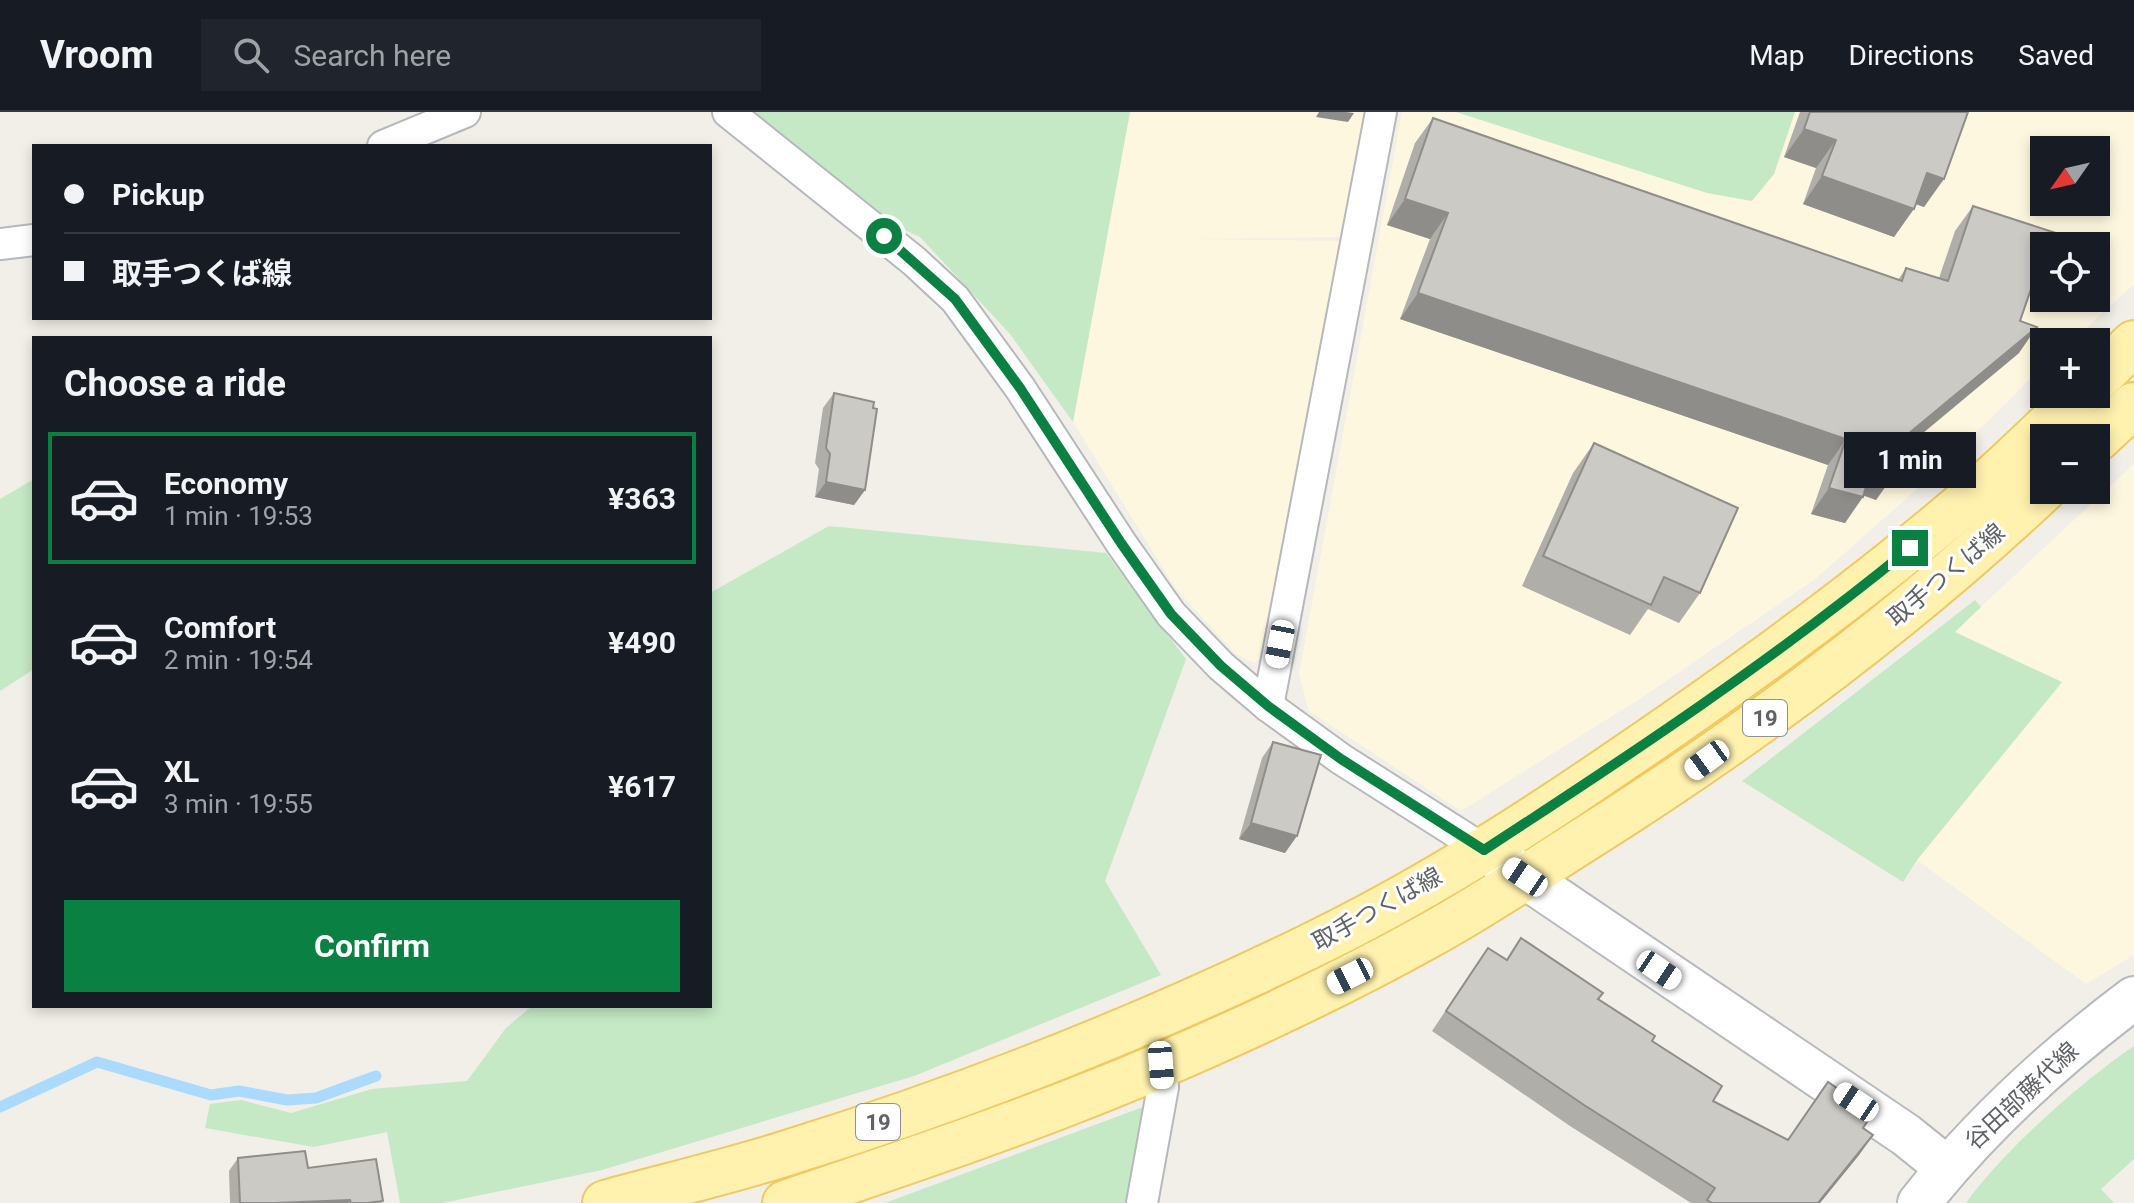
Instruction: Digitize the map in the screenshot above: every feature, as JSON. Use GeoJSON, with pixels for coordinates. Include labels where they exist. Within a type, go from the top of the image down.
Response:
{"type":"FeatureCollection","features":[{"type":"Feature","properties":{"kind":"main road"},"geometry":{"type":"LineString","coordinates":[[2110,366],[2134,343]]}},
{"type":"Feature","properties":{"kind":"main road"},"geometry":{"type":"LineString","coordinates":[[2110,427],[2134,405]]}},
{"type":"Feature","properties":{"kind":"main road","name":"取手つくば線"},"geometry":{"type":"LineString","coordinates":[[605,1203],[785,1154],[976,1089],[1145,1023],[1306,949],[1388,905],[1484,850],[1735,683],[1836,608],[1959,508],[2066,408]]}},
{"type":"Feature","properties":{"kind":"main road","name":"取手つくば線"},"geometry":{"type":"LineString","coordinates":[[785,1203],[989,1135],[1161,1065],[1323,990],[1415,943],[1685,776],[1926,595],[2030,502]]}},
{"type":"Feature","properties":{"kind":"street"},"geometry":{"type":"LineString","coordinates":[[388,144],[465,112]]}},
{"type":"Feature","properties":{"kind":"street"},"geometry":{"type":"LineString","coordinates":[[728,112],[914,261],[955,299],[1020,388],[1171,614],[1221,666],[1268,706],[1341,759],[1525,877],[1906,1135],[1947,1168]]}},
{"type":"Feature","properties":{"kind":"street"},"geometry":{"type":"LineString","coordinates":[[1268,706],[1381,112]]}},
{"type":"Feature","properties":{"kind":"street"},"geometry":{"type":"LineString","coordinates":[[0,244],[32,240]]}},
{"type":"Feature","properties":{"kind":"street","name":"谷田部藤代線"},"geometry":{"type":"LineString","coordinates":[[1919,1203],[1947,1168],[2023,1090],[2133,1000]]}},
{"type":"Feature","properties":{"kind":"street"},"geometry":{"type":"LineString","coordinates":[[1142,1203],[1163,1087],[1161,1065]]}},
{"type":"Feature","properties":{"kind":"shaded area"},"geometry":{"type":"Polygon","coordinates":[[[1130,112],[1368,112],[1340,237],[1184,239],[1341,241],[1269,653],[1254,663],[1236,654],[1176,589],[1073,422],[1130,112]]]}},
{"type":"Feature","properties":{"kind":"shaded area"},"geometry":{"type":"Polygon","coordinates":[[[1402,112],[1456,112],[1707,193],[1774,174],[1795,112],[2134,112],[2134,284],[2110,306],[2110,232],[2030,232],[2030,312],[2104,312],[2086,328],[2030,328],[2030,379],[1933,475],[1814,580],[1641,698],[1461,811],[1309,711],[1299,674],[1402,112]]]}},
{"type":"Feature","properties":{"kind":"shaded area"},"geometry":{"type":"Polygon","coordinates":[[[2134,464],[2134,955],[2086,984],[1917,860],[2062,683],[1954,632],[2091,504],[2110,504],[2110,486],[2134,464]]]}},
{"type":"Feature","properties":{"kind":"green space"},"geometry":{"type":"Polygon","coordinates":[[[747,112],[1130,112],[1073,422],[1010,334],[920,237],[874,216],[747,112]]]}},
{"type":"Feature","properties":{"kind":"green space"},"geometry":{"type":"Polygon","coordinates":[[[1456,112],[1795,112],[1774,174],[1752,201],[1707,193],[1456,112]]]}},
{"type":"Feature","properties":{"kind":"green space"},"geometry":{"type":"Polygon","coordinates":[[[32,480],[32,670],[0,691],[0,499],[32,480]]]}},
{"type":"Feature","properties":{"kind":"green space"},"geometry":{"type":"Polygon","coordinates":[[[829,526],[1106,553],[1186,659],[1105,881],[1161,975],[914,1076],[602,1170],[442,1203],[400,1203],[387,1132],[314,1147],[205,1128],[210,1104],[241,1100],[291,1113],[372,1089],[467,1081],[506,1028],[530,1008],[712,1008],[712,592],[829,526]]]}},
{"type":"Feature","properties":{"kind":"green space"},"geometry":{"type":"Polygon","coordinates":[[[1975,600],[1981,607],[1955,632],[2062,682],[1917,860],[1903,882],[1742,781],[1975,600]]]}},
{"type":"Feature","properties":{"kind":"green space"},"geometry":{"type":"Polygon","coordinates":[[[2134,1046],[2134,1159],[2101,1189],[2114,1203],[1966,1203],[2000,1162],[2044,1118],[2134,1046]]]}},
{"type":"Feature","properties":{"kind":"green space"},"geometry":{"type":"Polygon","coordinates":[[[1143,1107],[1146,1114],[1132,1203],[885,1203],[1143,1107]]]}},
{"type":"Feature","properties":{"kind":"building"},"geometry":{"type":"Polygon","coordinates":[[[1810,112],[1968,112],[1944,179],[1927,173],[1914,209],[1822,176],[1836,140],[1804,129],[1810,112]]]}},
{"type":"Feature","properties":{"kind":"building"},"geometry":{"type":"Polygon","coordinates":[[[1433,118],[1902,281],[1906,268],[1948,281],[1973,206],[2053,232],[2030,232],[2030,292],[2020,321],[2037,327],[2030,328],[2030,333],[1908,434],[1894,475],[1872,466],[1863,497],[1829,488],[1846,439],[1418,293],[1448,213],[1405,199],[1433,118]]]}},
{"type":"Feature","properties":{"kind":"building"},"geometry":{"type":"Polygon","coordinates":[[[834,393],[874,402],[873,408],[877,409],[865,490],[826,482],[830,454],[826,448],[834,393]]]}},
{"type":"Feature","properties":{"kind":"building"},"geometry":{"type":"Polygon","coordinates":[[[1594,443],[1738,508],[1700,593],[1664,577],[1651,605],[1543,556],[1594,443]]]}},
{"type":"Feature","properties":{"kind":"building"},"geometry":{"type":"Polygon","coordinates":[[[1273,742],[1321,755],[1297,836],[1251,823],[1273,742]]]}},
{"type":"Feature","properties":{"kind":"building"},"geometry":{"type":"Polygon","coordinates":[[[1521,938],[1603,993],[1598,999],[1655,1036],[1652,1041],[1722,1086],[1713,1101],[1788,1140],[1828,1082],[1873,1113],[1863,1128],[1873,1135],[1818,1203],[1712,1203],[1707,1200],[1715,1188],[1584,1105],[1446,1011],[1488,948],[1507,960],[1521,938]]]}},
{"type":"Feature","properties":{"kind":"building"},"geometry":{"type":"Polygon","coordinates":[[[305,1151],[308,1168],[376,1159],[383,1201],[240,1203],[238,1158],[305,1151]]]}},
{"type":"Feature","properties":{"kind":"waterway"},"geometry":{"type":"LineString","coordinates":[[0,1107],[97,1062],[211,1095],[239,1091],[287,1100],[316,1098],[376,1076]]}},
{"type":"Feature","properties":{"kind":"route"},"geometry":{"type":"LineString","coordinates":[[884,236],[955,299],[1020,388],[1171,614],[1221,666],[1268,706],[1341,759],[1484,850],[1747,675],[1910,548]]}}]}
